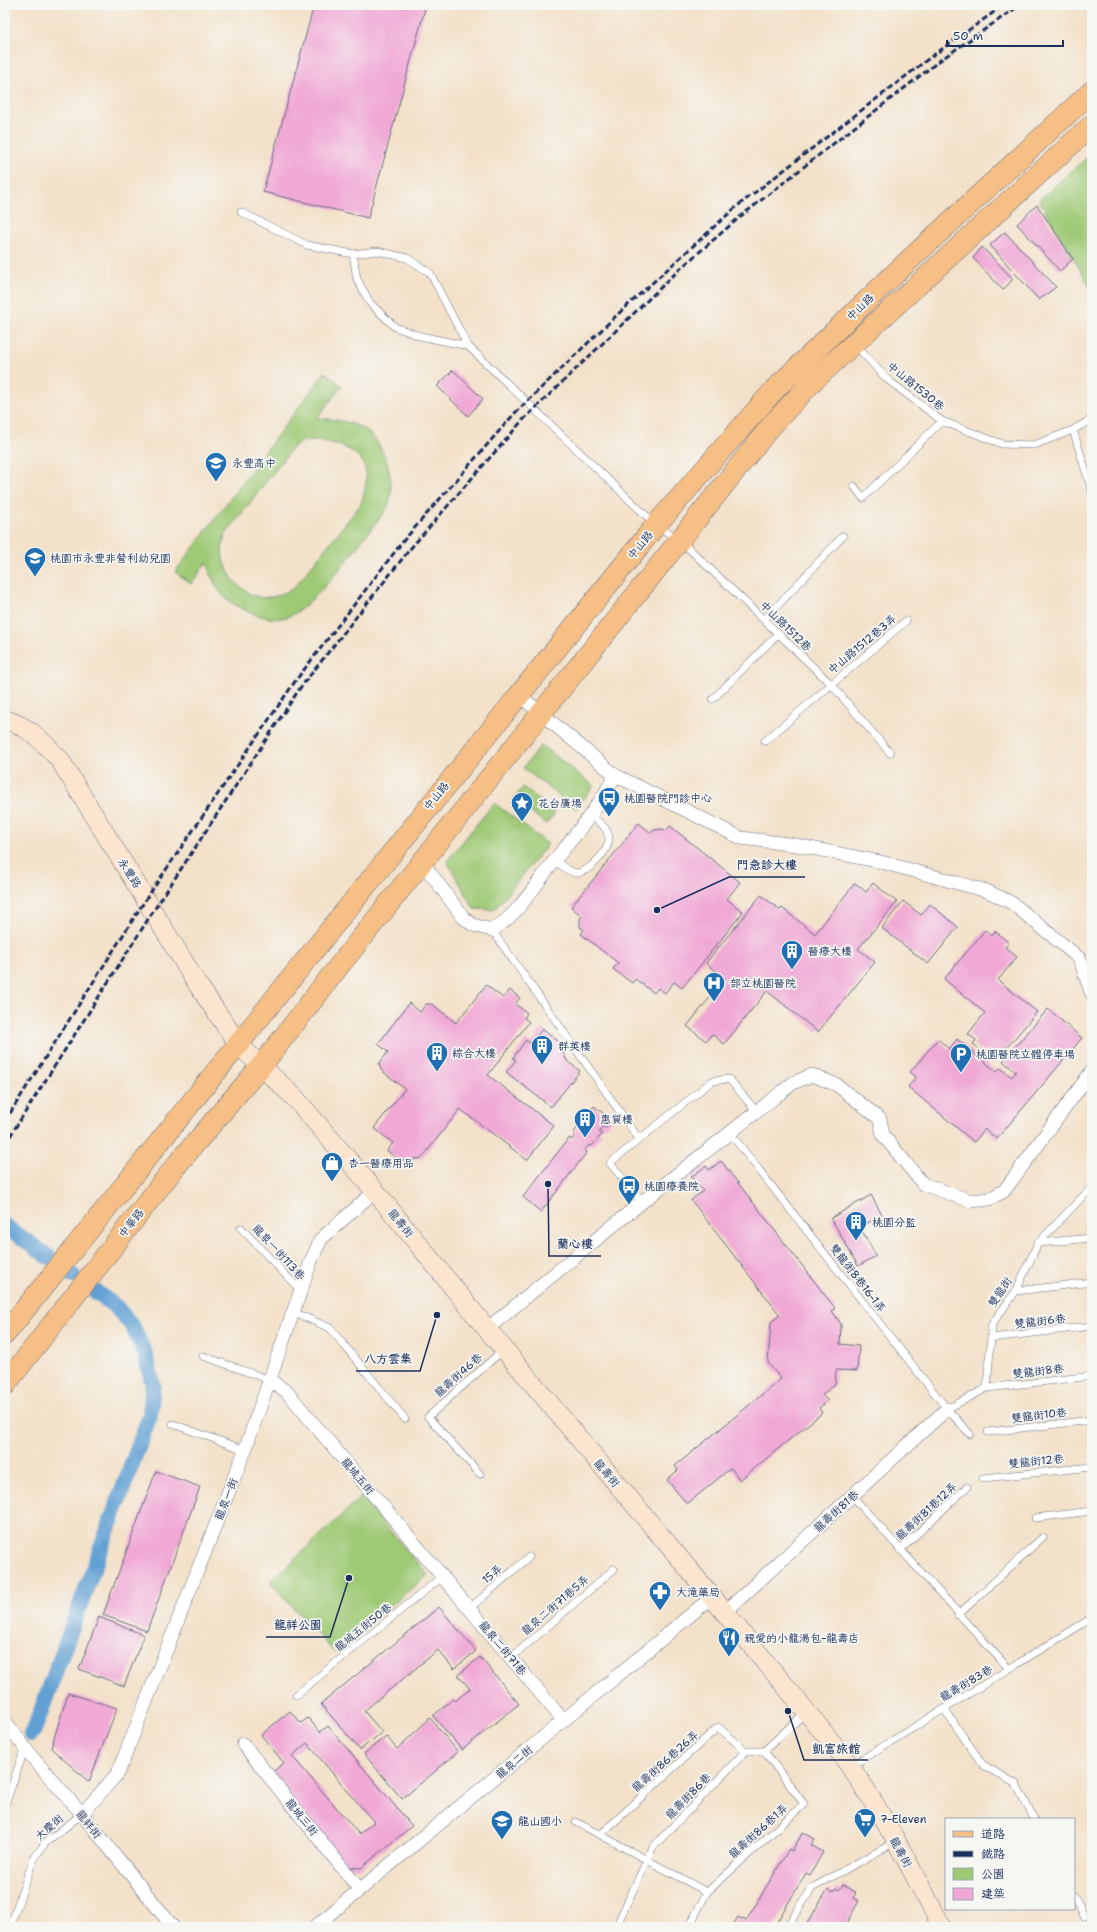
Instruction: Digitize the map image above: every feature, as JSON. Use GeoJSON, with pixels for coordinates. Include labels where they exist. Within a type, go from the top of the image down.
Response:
{"type":"FeatureCollection","features":[{"type":"Feature","properties":{"kind":"main road","name":"中山路"},"geometry":{"type":"LineString","coordinates":[[239,1045],[419,817],[656,525],[775,389],[905,264],[1092,91]]}},
{"type":"Feature","properties":{"kind":"main road","name":"中山路"},"geometry":{"type":"LineString","coordinates":[[262,1066],[422,862],[771,426],[810,383],[1092,125]]}},
{"type":"Feature","properties":{"kind":"main road"},"geometry":{"type":"LineString","coordinates":[[5,1334],[239,1045]]}},
{"type":"Feature","properties":{"kind":"main road","name":"中華路"},"geometry":{"type":"LineString","coordinates":[[5,1385],[175,1167],[262,1066]]}},
{"type":"Feature","properties":{"kind":"street"},"geometry":{"type":"LineString","coordinates":[[519,695],[615,775],[741,838],[796,845],[881,862],[987,891],[1012,903],[1079,958],[1092,994]]}},
{"type":"Feature","properties":{"kind":"street","name":"永豐路"},"geometry":{"type":"LineString","coordinates":[[5,720],[17,722],[38,738],[60,760],[198,985],[239,1045]]}},
{"type":"Feature","properties":{"kind":"street"},"geometry":{"type":"LineString","coordinates":[[422,862],[463,916],[473,925],[492,930],[504,924],[605,796],[615,775]]}},
{"type":"Feature","properties":{"kind":"street","name":"龍壽街"},"geometry":{"type":"LineString","coordinates":[[239,1045],[295,1098],[376,1191],[487,1329],[807,1711],[850,1766],[896,1842],[942,1927]]}},
{"type":"Feature","properties":{"kind":"street"},"geometry":{"type":"LineString","coordinates":[[487,1329],[642,1202],[793,1083],[812,1075],[837,1085],[880,1119],[883,1135],[923,1184],[971,1201],[989,1199],[1004,1191],[1092,1071]]}},
{"type":"Feature","properties":{"kind":"street","name":"龍泉一街"},"geometry":{"type":"LineString","coordinates":[[82,1814],[118,1774],[245,1450],[311,1261],[322,1239],[376,1191]]}},
{"type":"Feature","properties":{"kind":"street","name":"龍城五街"},"geometry":{"type":"LineString","coordinates":[[270,1380],[287,1392],[443,1576]]}},
{"type":"Feature","properties":{"kind":"street","name":"龍壽街81巷"},"geometry":{"type":"LineString","coordinates":[[725,1612],[947,1410]]}},
{"type":"Feature","properties":{"kind":"street","name":"龍泉二街71巷"},"geometry":{"type":"LineString","coordinates":[[443,1576],[563,1720]]}},
{"type":"Feature","properties":{"kind":"street","name":"龍泉二街"},"geometry":{"type":"LineString","coordinates":[[315,1927],[712,1597]]}},
{"type":"Feature","properties":{"kind":"street","name":"龍祥街"},"geometry":{"type":"LineString","coordinates":[[5,1722],[25,1748],[82,1814],[173,1927]]}},
{"type":"Feature","properties":{"kind":"street","name":"龍城三街"},"geometry":{"type":"LineString","coordinates":[[243,1744],[360,1890]]}},
{"type":"Feature","properties":{"kind":"lane"},"geometry":{"type":"LineString","coordinates":[[241,212],[307,245],[353,254],[377,250],[407,258],[430,273],[468,346]]}},
{"type":"Feature","properties":{"kind":"lane"},"geometry":{"type":"LineString","coordinates":[[353,254],[357,279],[370,303],[395,326],[420,336],[468,346]]}},
{"type":"Feature","properties":{"kind":"lane","name":"中山路1530巷"},"geometry":{"type":"LineString","coordinates":[[853,344],[888,380],[942,421],[1002,444],[1034,445],[1073,430],[1092,419]]}},
{"type":"Feature","properties":{"kind":"lane","name":"中山路1512巷"},"geometry":{"type":"LineString","coordinates":[[468,346],[656,525],[680,540],[831,684],[890,753]]}},
{"type":"Feature","properties":{"kind":"lane"},"geometry":{"type":"LineString","coordinates":[[854,486],[863,498],[942,421]]}},
{"type":"Feature","properties":{"kind":"lane"},"geometry":{"type":"LineString","coordinates":[[1073,430],[1092,491]]}},
{"type":"Feature","properties":{"kind":"lane"},"geometry":{"type":"LineString","coordinates":[[764,620],[843,536]]}},
{"type":"Feature","properties":{"kind":"lane","name":"中山路1512巷3弄"},"geometry":{"type":"LineString","coordinates":[[765,741],[906,621]]}},
{"type":"Feature","properties":{"kind":"lane"},"geometry":{"type":"LineString","coordinates":[[713,699],[778,634]]}},
{"type":"Feature","properties":{"kind":"lane"},"geometry":{"type":"LineString","coordinates":[[554,860],[569,871],[576,873],[584,872],[590,868],[607,846],[609,839],[604,826],[590,815]]}},
{"type":"Feature","properties":{"kind":"lane"},"geometry":{"type":"LineString","coordinates":[[492,930],[639,1139]]}},
{"type":"Feature","properties":{"kind":"lane"},"geometry":{"type":"LineString","coordinates":[[642,1202],[610,1163],[712,1080],[729,1079],[757,1112]]}},
{"type":"Feature","properties":{"kind":"lane","name":"雙龍街8巷16-1弄"},"geometry":{"type":"LineString","coordinates":[[730,1133],[947,1410],[970,1434]]}},
{"type":"Feature","properties":{"kind":"lane","name":"雙龍街"},"geometry":{"type":"LineString","coordinates":[[987,1388],[992,1324],[1016,1291],[1038,1243],[1092,1187]]}},
{"type":"Feature","properties":{"kind":"lane","name":"龍泉一街113巷"},"geometry":{"type":"LineString","coordinates":[[241,1228],[300,1291]]}},
{"type":"Feature","properties":{"kind":"lane"},"geometry":{"type":"LineString","coordinates":[[1038,1243],[1092,1238]]}},
{"type":"Feature","properties":{"kind":"lane"},"geometry":{"type":"LineString","coordinates":[[1016,1291],[1092,1282]]}},
{"type":"Feature","properties":{"kind":"lane"},"geometry":{"type":"LineString","coordinates":[[293,1312],[330,1328],[405,1419]]}},
{"type":"Feature","properties":{"kind":"lane","name":"雙龍街6巷"},"geometry":{"type":"LineString","coordinates":[[992,1338],[1092,1326]]}},
{"type":"Feature","properties":{"kind":"lane","name":"龍壽街46巷"},"geometry":{"type":"LineString","coordinates":[[480,1474],[428,1417],[504,1349]]}},
{"type":"Feature","properties":{"kind":"lane"},"geometry":{"type":"LineString","coordinates":[[203,1356],[270,1380]]}},
{"type":"Feature","properties":{"kind":"lane","name":"雙龍街8巷"},"geometry":{"type":"LineString","coordinates":[[987,1388],[1092,1376]]}},
{"type":"Feature","properties":{"kind":"lane"},"geometry":{"type":"LineString","coordinates":[[947,1410],[987,1388]]}},
{"type":"Feature","properties":{"kind":"lane","name":"雙龍街10巷"},"geometry":{"type":"LineString","coordinates":[[988,1432],[1092,1420]]}},
{"type":"Feature","properties":{"kind":"lane"},"geometry":{"type":"LineString","coordinates":[[173,1424],[245,1450]]}},
{"type":"Feature","properties":{"kind":"lane","name":"雙龍街12巷"},"geometry":{"type":"LineString","coordinates":[[983,1478],[1092,1467]]}},
{"type":"Feature","properties":{"kind":"lane","name":"龍壽街81巷12弄"},"geometry":{"type":"LineString","coordinates":[[900,1550],[967,1487]]}},
{"type":"Feature","properties":{"kind":"lane"},"geometry":{"type":"LineString","coordinates":[[852,1496],[958,1615],[1009,1669]]}},
{"type":"Feature","properties":{"kind":"lane"},"geometry":{"type":"LineString","coordinates":[[1035,1518],[1092,1511]]}},
{"type":"Feature","properties":{"kind":"lane"},"geometry":{"type":"LineString","coordinates":[[958,1615],[1043,1537]]}},
{"type":"Feature","properties":{"kind":"lane","name":"15弄"},"geometry":{"type":"LineString","coordinates":[[470,1608],[529,1557]]}},
{"type":"Feature","properties":{"kind":"lane","name":"龍泉二街71巷5弄"},"geometry":{"type":"LineString","coordinates":[[511,1658],[614,1569]]}},
{"type":"Feature","properties":{"kind":"lane","name":"龍城五街50巷"},"geometry":{"type":"LineString","coordinates":[[296,1695],[443,1576]]}},
{"type":"Feature","properties":{"kind":"lane","name":"龍壽街83巷"},"geometry":{"type":"LineString","coordinates":[[850,1766],[1092,1618]]}},
{"type":"Feature","properties":{"kind":"lane"},"geometry":{"type":"LineString","coordinates":[[944,1709],[982,1765],[1016,1784],[1033,1818]]}},
{"type":"Feature","properties":{"kind":"lane"},"geometry":{"type":"LineString","coordinates":[[746,1751],[764,1751],[807,1711]]}},
{"type":"Feature","properties":{"kind":"lane","name":"龍壽街86巷26弄"},"geometry":{"type":"LineString","coordinates":[[600,1834],[718,1728],[746,1751]]}},
{"type":"Feature","properties":{"kind":"lane"},"geometry":{"type":"LineString","coordinates":[[5,1805],[25,1748]]}},
{"type":"Feature","properties":{"kind":"lane","name":"龍壽街86巷"},"geometry":{"type":"LineString","coordinates":[[616,1927],[654,1847],[746,1751]]}},
{"type":"Feature","properties":{"kind":"lane","name":"龍壽街86巷1弄"},"geometry":{"type":"LineString","coordinates":[[689,1927],[707,1892],[804,1804],[764,1751]]}},
{"type":"Feature","properties":{"kind":"lane","name":"大慶街"},"geometry":{"type":"LineString","coordinates":[[10,1927],[33,1860],[45,1843],[82,1814]]}},
{"type":"Feature","properties":{"kind":"lane"},"geometry":{"type":"LineString","coordinates":[[576,1822],[707,1892]]}},
{"type":"Feature","properties":{"kind":"lane"},"geometry":{"type":"LineString","coordinates":[[787,1927],[812,1888],[896,1842]]}},
{"type":"Feature","properties":{"kind":"lane"},"geometry":{"type":"LineString","coordinates":[[1075,1898],[1084,1916]]}},
{"type":"Feature","properties":{"kind":"green space"},"geometry":{"type":"Polygon","coordinates":[[[1092,153],[1092,290],[1039,200],[1092,153]]]}},
{"type":"Feature","properties":{"kind":"green space"},"geometry":{"type":"Polygon","coordinates":[[[325,372],[342,386],[317,418],[354,424],[365,430],[378,444],[387,464],[391,485],[389,503],[383,514],[336,574],[321,590],[294,614],[283,618],[269,618],[260,616],[230,602],[216,586],[207,562],[191,584],[175,572],[325,372]],[[316,440],[304,441],[294,446],[225,535],[222,549],[223,559],[232,579],[249,594],[263,598],[276,596],[293,589],[361,504],[365,489],[366,476],[364,466],[360,458],[353,452],[331,443],[316,440]]]}},
{"type":"Feature","properties":{"kind":"green space"},"geometry":{"type":"Polygon","coordinates":[[[541,745],[594,786],[576,809],[523,768],[541,745]]]}},
{"type":"Feature","properties":{"kind":"green space"},"geometry":{"type":"Polygon","coordinates":[[[523,787],[555,813],[546,824],[514,799],[523,787]]]}},
{"type":"Feature","properties":{"kind":"green space"},"geometry":{"type":"Polygon","coordinates":[[[494,803],[548,844],[494,910],[474,909],[447,861],[494,803]]]}},
{"type":"Feature","properties":{"kind":"green space"},"geometry":{"type":"Polygon","coordinates":[[[361,1497],[428,1575],[334,1652],[270,1582],[361,1497]]]}},
{"type":"Feature","properties":{"kind":"building"},"geometry":{"type":"Polygon","coordinates":[[[314,5],[426,5],[368,218],[263,192],[314,5]]]}},
{"type":"Feature","properties":{"kind":"building"},"geometry":{"type":"Polygon","coordinates":[[[1037,205],[1073,259],[1060,271],[1017,224],[1037,205]]]}},
{"type":"Feature","properties":{"kind":"building"},"geometry":{"type":"Polygon","coordinates":[[[1005,232],[1056,287],[1039,300],[990,245],[1005,232]]]}},
{"type":"Feature","properties":{"kind":"building"},"geometry":{"type":"Polygon","coordinates":[[[982,247],[1013,279],[1003,290],[973,258],[982,247]]]}},
{"type":"Feature","properties":{"kind":"building"},"geometry":{"type":"Polygon","coordinates":[[[453,370],[483,399],[468,416],[437,386],[453,370]]]}},
{"type":"Feature","properties":{"kind":"building"},"geometry":{"type":"Polygon","coordinates":[[[639,823],[651,833],[654,830],[663,829],[666,831],[670,826],[740,882],[727,899],[743,912],[682,988],[674,982],[665,993],[658,988],[654,993],[635,979],[632,983],[613,969],[618,963],[581,934],[584,930],[580,927],[580,919],[582,916],[571,907],[639,823]]]}},
{"type":"Feature","properties":{"kind":"building","name":"醫療大樓"},"geometry":{"type":"Polygon","coordinates":[[[855,883],[866,892],[873,883],[897,902],[858,949],[875,962],[818,1032],[767,991],[724,1044],[712,1034],[706,1041],[687,1026],[725,979],[706,963],[761,895],[780,910],[782,908],[815,934],[855,883]]]}},
{"type":"Feature","properties":{"kind":"building"},"geometry":{"type":"Polygon","coordinates":[[[903,901],[921,915],[930,904],[958,927],[928,964],[882,928],[903,901]]]}},
{"type":"Feature","properties":{"kind":"building"},"geometry":{"type":"Polygon","coordinates":[[[985,930],[992,936],[995,931],[1009,943],[1005,947],[1017,957],[998,980],[1037,1012],[998,1058],[987,1050],[984,1053],[973,1044],[976,1040],[968,1034],[985,1013],[944,979],[985,930]]]}},
{"type":"Feature","properties":{"kind":"building","name":"綜合大樓"},"geometry":{"type":"Polygon","coordinates":[[[486,985],[503,998],[510,990],[520,998],[515,1004],[527,1013],[524,1018],[529,1022],[488,1075],[554,1126],[527,1160],[460,1109],[422,1158],[400,1161],[387,1151],[393,1143],[374,1128],[405,1089],[381,1070],[379,1064],[388,1052],[378,1044],[409,1003],[420,1012],[426,1004],[432,1004],[456,1023],[486,985]]]}},
{"type":"Feature","properties":{"kind":"building","name":"桃園醫院立體停車場"},"geometry":{"type":"Polygon","coordinates":[[[1048,1009],[1082,1038],[997,1139],[985,1129],[974,1142],[908,1087],[916,1077],[910,1072],[938,1039],[949,1049],[957,1039],[997,1072],[1000,1068],[1012,1077],[1016,1072],[1003,1061],[1048,1009]]]}},
{"type":"Feature","properties":{"kind":"building","name":"群英樓"},"geometry":{"type":"Polygon","coordinates":[[[542,1029],[558,1041],[567,1061],[580,1071],[551,1107],[506,1072],[516,1060],[513,1058],[526,1040],[531,1044],[542,1029]]]}},
{"type":"Feature","properties":{"kind":"building"},"geometry":{"type":"Polygon","coordinates":[[[594,1106],[612,1120],[606,1128],[603,1126],[599,1132],[602,1134],[591,1147],[589,1145],[584,1151],[587,1152],[541,1212],[523,1197],[569,1138],[572,1140],[575,1135],[573,1134],[584,1119],[586,1120],[590,1115],[588,1114],[594,1106]]]}},
{"type":"Feature","properties":{"kind":"building"},"geometry":{"type":"Polygon","coordinates":[[[721,1161],[835,1308],[832,1311],[841,1324],[840,1344],[859,1346],[857,1371],[836,1370],[835,1384],[822,1395],[828,1401],[819,1408],[822,1413],[740,1480],[731,1468],[687,1504],[667,1480],[678,1470],[675,1466],[781,1379],[768,1363],[771,1322],[780,1315],[691,1200],[703,1191],[691,1177],[706,1166],[709,1170],[721,1161]]]}},
{"type":"Feature","properties":{"kind":"building","name":"桃園分監"},"geometry":{"type":"Polygon","coordinates":[[[871,1195],[882,1215],[860,1227],[876,1256],[858,1266],[831,1218],[871,1195]]]}},
{"type":"Feature","properties":{"kind":"building"},"geometry":{"type":"Polygon","coordinates":[[[156,1471],[200,1487],[147,1631],[103,1615],[156,1471]]]}},
{"type":"Feature","properties":{"kind":"building"},"geometry":{"type":"Polygon","coordinates":[[[439,1607],[476,1651],[454,1669],[438,1650],[364,1711],[382,1732],[360,1750],[321,1704],[439,1607]]]}},
{"type":"Feature","properties":{"kind":"building"},"geometry":{"type":"Polygon","coordinates":[[[99,1617],[144,1635],[124,1686],[79,1669],[99,1617]]]}},
{"type":"Feature","properties":{"kind":"building"},"geometry":{"type":"Polygon","coordinates":[[[480,1657],[519,1704],[462,1750],[433,1716],[453,1699],[455,1701],[470,1689],[458,1675],[480,1657]]]}},
{"type":"Feature","properties":{"kind":"building"},"geometry":{"type":"Polygon","coordinates":[[[68,1693],[117,1708],[89,1782],[51,1748],[68,1693]]]}},
{"type":"Feature","properties":{"kind":"building"},"geometry":{"type":"Polygon","coordinates":[[[290,1711],[301,1723],[308,1718],[320,1732],[328,1726],[412,1826],[361,1868],[347,1867],[270,1774],[284,1763],[261,1735],[290,1711]],[[307,1743],[292,1756],[359,1834],[374,1822],[307,1743]]]}},
{"type":"Feature","properties":{"kind":"building"},"geometry":{"type":"Polygon","coordinates":[[[430,1718],[458,1752],[402,1799],[364,1754],[386,1736],[397,1749],[430,1718]]]}},
{"type":"Feature","properties":{"kind":"building"},"geometry":{"type":"Polygon","coordinates":[[[803,1832],[815,1839],[811,1845],[823,1852],[810,1875],[806,1873],[774,1927],[732,1927],[738,1917],[746,1921],[789,1849],[792,1851],[803,1832]]]}},
{"type":"Feature","properties":{"kind":"building"},"geometry":{"type":"Polygon","coordinates":[[[843,1885],[856,1893],[853,1898],[859,1901],[844,1927],[805,1927],[828,1889],[833,1892],[836,1888],[839,1890],[843,1885]]]}},
{"type":"Feature","properties":{"kind":"waterway"},"geometry":{"type":"LineString","coordinates":[[5,1226],[49,1257]]}},
{"type":"Feature","properties":{"kind":"waterway"},"geometry":{"type":"LineString","coordinates":[[31,1734],[34,1730],[150,1415],[153,1385],[145,1354],[133,1327],[116,1307],[96,1292]]}},
{"type":"Feature","properties":{"kind":"railway"},"geometry":{"type":"LineString","coordinates":[[5,1121],[146,899],[296,680],[404,540],[514,414],[618,314],[736,207],[932,56],[1004,5]]}},
{"type":"Feature","properties":{"kind":"railway"},"geometry":{"type":"LineString","coordinates":[[5,1144],[154,910],[300,688],[410,549],[522,421],[682,267],[741,216],[939,61],[1020,5]]}},
{"type":"Feature","properties":{"kind":"place","name":"永豐高中"},"geometry":{"type":"Point","coordinates":[216,482]}},
{"type":"Feature","properties":{"kind":"place","name":"桃園市永豐非營利幼兒園"},"geometry":{"type":"Point","coordinates":[35,578]}},
{"type":"Feature","properties":{"kind":"place","name":"桃園醫院門診中心"},"geometry":{"type":"Point","coordinates":[609,818]}},
{"type":"Feature","properties":{"kind":"place","name":"花台廣場"},"geometry":{"type":"Point","coordinates":[522,822]}},
{"type":"Feature","properties":{"kind":"place","name":"門急診大樓"},"geometry":{"type":"Point","coordinates":[657,910]}},
{"type":"Feature","properties":{"kind":"place","name":"醫療大樓"},"geometry":{"type":"Point","coordinates":[792,970]}},
{"type":"Feature","properties":{"kind":"place","name":"部立桃園醫院"},"geometry":{"type":"Point","coordinates":[714,1002]}},
{"type":"Feature","properties":{"kind":"place","name":"群英樓"},"geometry":{"type":"Point","coordinates":[542,1066]}},
{"type":"Feature","properties":{"kind":"place","name":"綜合大樓"},"geometry":{"type":"Point","coordinates":[437,1072]}},
{"type":"Feature","properties":{"kind":"place","name":"桃園醫院立體停車場"},"geometry":{"type":"Point","coordinates":[961,1074]}},
{"type":"Feature","properties":{"kind":"place","name":"惠質樓"},"geometry":{"type":"Point","coordinates":[585,1138]}},
{"type":"Feature","properties":{"kind":"place","name":"杏一醫療用品"},"geometry":{"type":"Point","coordinates":[332,1182]}},
{"type":"Feature","properties":{"kind":"place","name":"蘭心樓"},"geometry":{"type":"Point","coordinates":[548,1184]}},
{"type":"Feature","properties":{"kind":"place","name":"桃園療養院"},"geometry":{"type":"Point","coordinates":[629,1206]}},
{"type":"Feature","properties":{"kind":"place","name":"桃園分監"},"geometry":{"type":"Point","coordinates":[856,1242]}},
{"type":"Feature","properties":{"kind":"place","name":"八方雲集"},"geometry":{"type":"Point","coordinates":[437,1315]}},
{"type":"Feature","properties":{"kind":"place","name":"龍祥公園"},"geometry":{"type":"Point","coordinates":[349,1578]}},
{"type":"Feature","properties":{"kind":"place","name":"大滝藥局"},"geometry":{"type":"Point","coordinates":[660,1612]}},
{"type":"Feature","properties":{"kind":"place","name":"親愛的小籠湯包-龍壽店"},"geometry":{"type":"Point","coordinates":[729,1658]}},
{"type":"Feature","properties":{"kind":"place","name":"凱富旅館"},"geometry":{"type":"Point","coordinates":[788,1711]}},
{"type":"Feature","properties":{"kind":"place","name":"7-Eleven"},"geometry":{"type":"Point","coordinates":[865,1838]}},
{"type":"Feature","properties":{"kind":"place","name":"龍山國小"},"geometry":{"type":"Point","coordinates":[502,1840]}}]}
